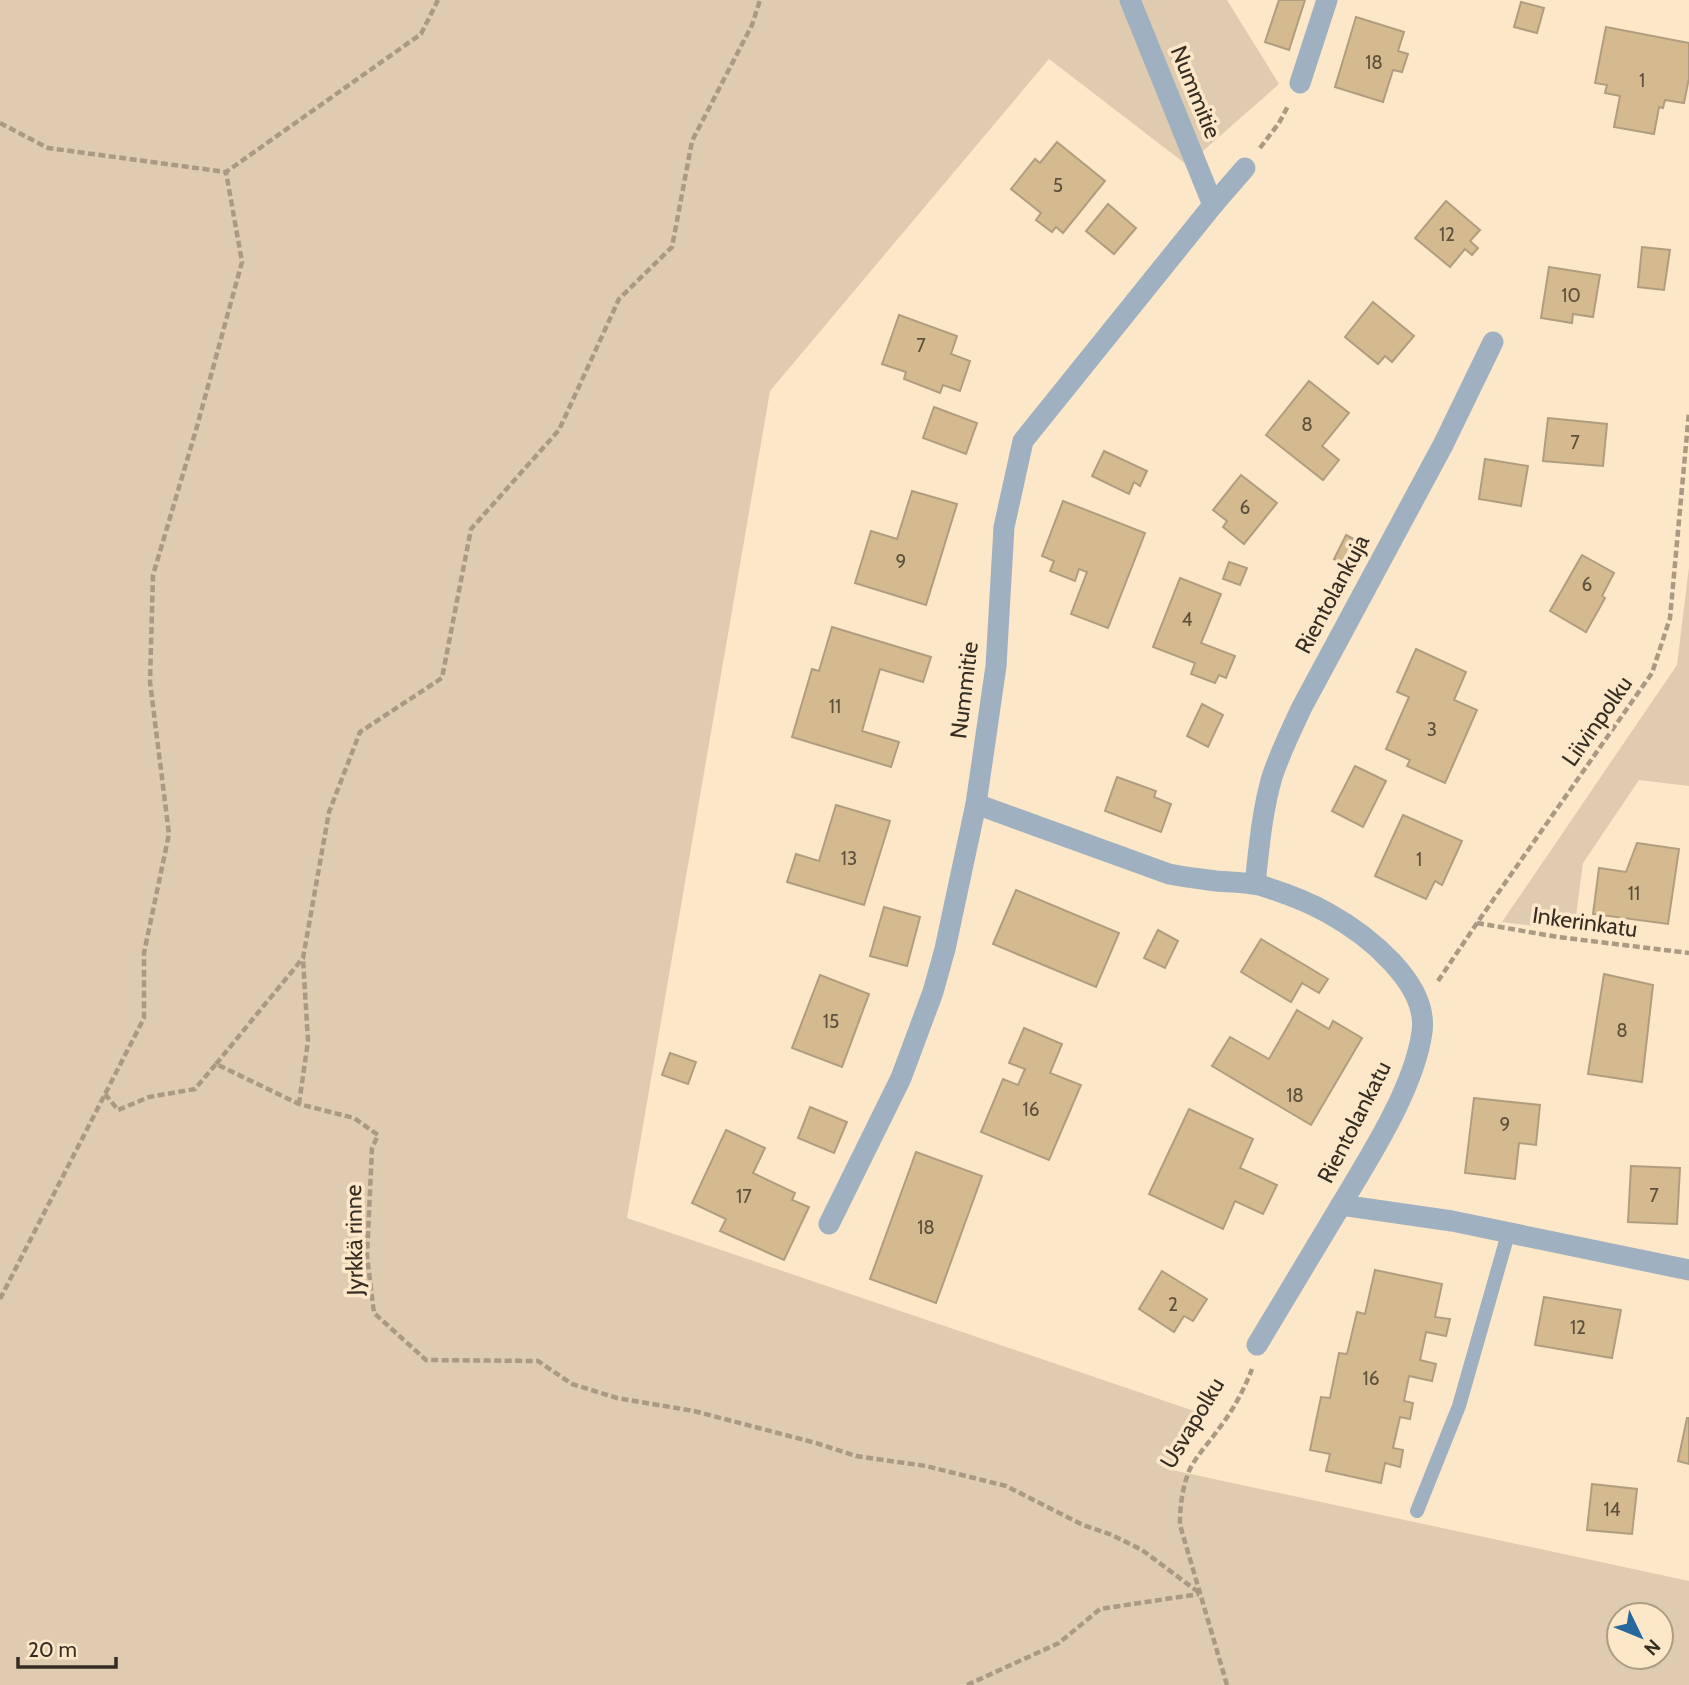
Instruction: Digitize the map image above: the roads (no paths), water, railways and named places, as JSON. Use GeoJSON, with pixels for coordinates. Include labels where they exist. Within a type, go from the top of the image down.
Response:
{"type":"FeatureCollection","features":[{"type":"Feature","properties":{"kind":"street","name":"Nummitie"},"geometry":{"type":"LineString","coordinates":[[1130,0],[1213,205]]}},
{"type":"Feature","properties":{"kind":"street"},"geometry":{"type":"LineString","coordinates":[[1300,83],[1327,0]]}},
{"type":"Feature","properties":{"kind":"street","name":"Nummitie"},"geometry":{"type":"LineString","coordinates":[[829,1224],[901,1078],[933,992],[945,949],[976,804],[996,666],[1004,527],[1023,441],[1245,168]]}},
{"type":"Feature","properties":{"kind":"street","name":"Rientolankuja"},"geometry":{"type":"LineString","coordinates":[[1255,884],[1264,809],[1285,744],[1302,707],[1443,445],[1493,342]]}},
{"type":"Feature","properties":{"kind":"street"},"geometry":{"type":"LineString","coordinates":[[976,804],[1169,874],[1255,884]]}},
{"type":"Feature","properties":{"kind":"street","name":"Rientolankatu"},"geometry":{"type":"LineString","coordinates":[[1255,884],[1305,902],[1351,928],[1392,963],[1410,984],[1422,1007],[1423,1030],[1409,1078],[1381,1136],[1341,1205],[1452,1221],[1689,1269]]}},
{"type":"Feature","properties":{"kind":"street"},"geometry":{"type":"LineString","coordinates":[[1257,1345],[1341,1205]]}},
{"type":"Feature","properties":{"kind":"lane"},"geometry":{"type":"LineString","coordinates":[[1417,1511],[1459,1406],[1508,1234]]}}]}
